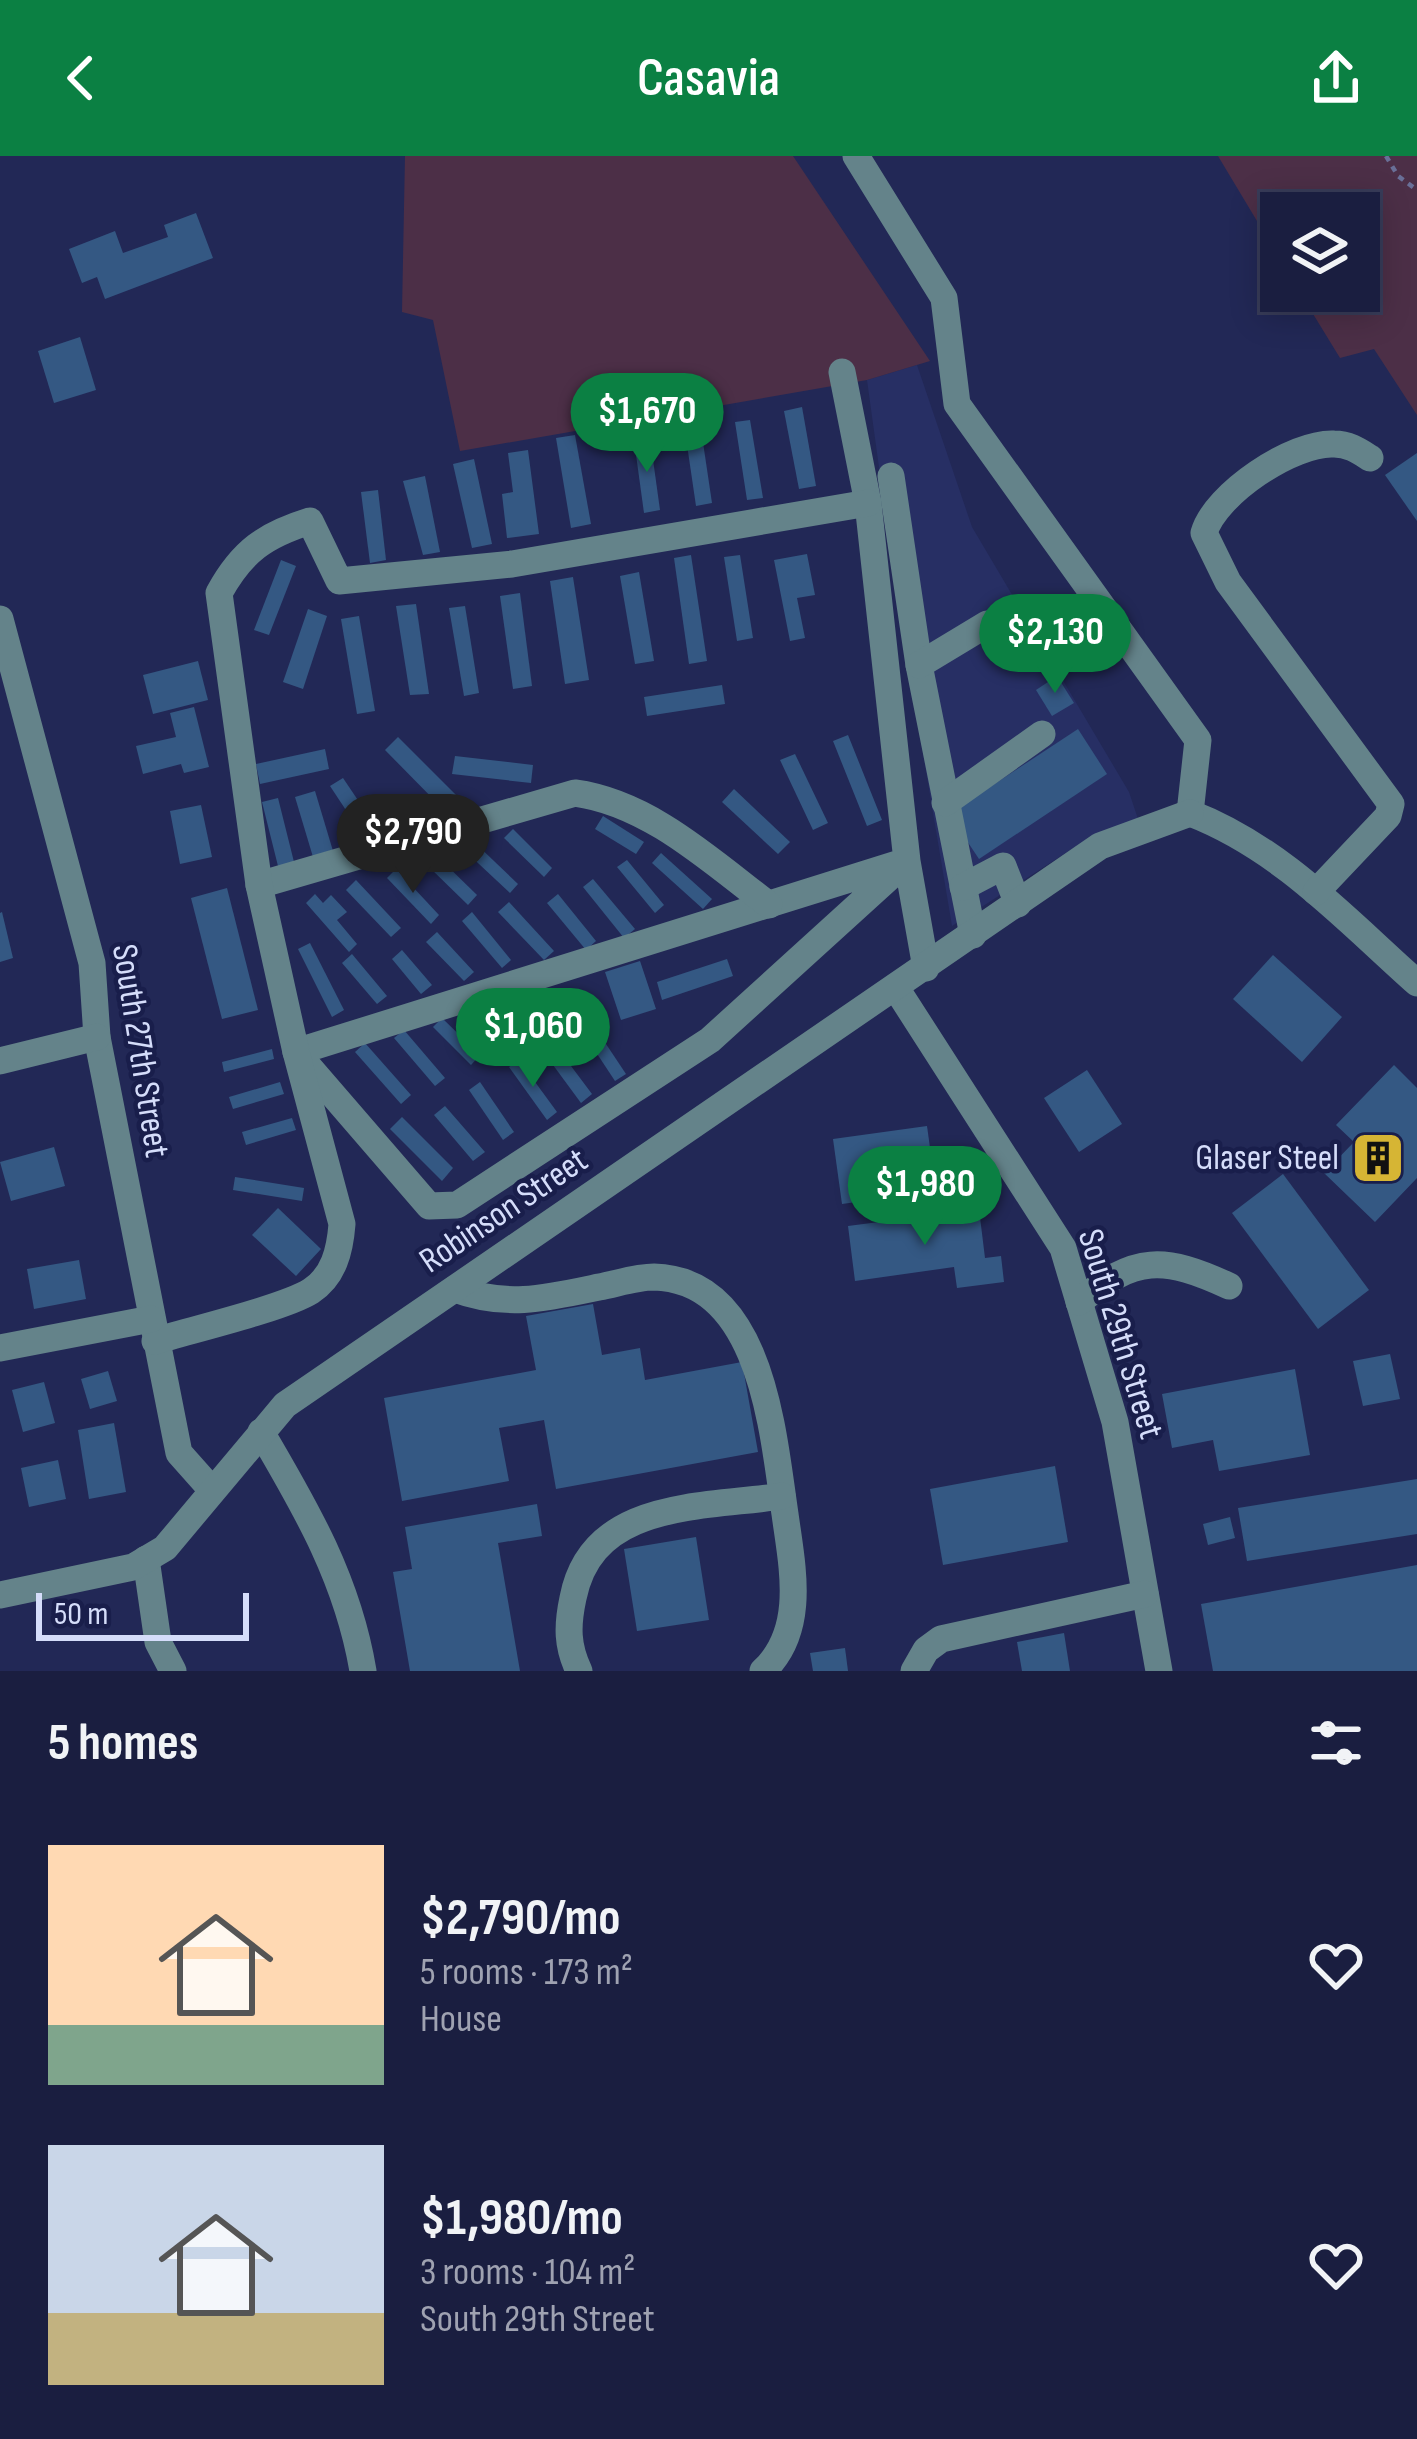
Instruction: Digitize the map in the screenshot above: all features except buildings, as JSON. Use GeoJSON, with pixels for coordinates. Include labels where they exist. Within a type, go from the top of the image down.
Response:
{"type":"FeatureCollection","features":[{"type":"Feature","properties":{"kind":"street"},"geometry":{"type":"LineString","coordinates":[[856,156],[944,298],[957,404],[1198,740],[1190,813],[1239,832],[1316,892],[1417,983]]}},
{"type":"Feature","properties":{"kind":"street"},"geometry":{"type":"LineString","coordinates":[[842,372],[868,503],[907,861],[926,968]]}},
{"type":"Feature","properties":{"kind":"street"},"geometry":{"type":"LineString","coordinates":[[1316,892],[1388,816],[1391,804],[1228,582],[1204,533],[1208,516],[1244,482],[1314,446],[1350,446],[1370,458]]}},
{"type":"Feature","properties":{"kind":"street"},"geometry":{"type":"LineString","coordinates":[[891,476],[919,665],[974,935]]}},
{"type":"Feature","properties":{"kind":"street"},"geometry":{"type":"LineString","coordinates":[[0,1348],[153,1330],[310,1292],[331,1270],[340,1250],[342,1224],[296,1052],[260,885],[219,593],[236,562],[265,536],[310,521],[339,581],[512,564],[868,503]]}},
{"type":"Feature","properties":{"kind":"street","name":"South 27th Street"},"geometry":{"type":"LineString","coordinates":[[0,619],[92,963],[97,1036],[179,1453],[212,1489]]}},
{"type":"Feature","properties":{"kind":"street"},"geometry":{"type":"LineString","coordinates":[[919,665],[987,624]]}},
{"type":"Feature","properties":{"kind":"street"},"geometry":{"type":"LineString","coordinates":[[945,803],[1042,734]]}},
{"type":"Feature","properties":{"kind":"street"},"geometry":{"type":"LineString","coordinates":[[260,885],[575,793],[610,798],[628,808],[685,842],[769,905]]}},
{"type":"Feature","properties":{"kind":"street","name":"Robinson Street"},"geometry":{"type":"LineString","coordinates":[[0,1594],[133,1567],[164,1548],[285,1405],[1100,846],[1190,813]]}},
{"type":"Feature","properties":{"kind":"street"},"geometry":{"type":"LineString","coordinates":[[296,1052],[907,861]]}},
{"type":"Feature","properties":{"kind":"street"},"geometry":{"type":"LineString","coordinates":[[296,1052],[429,1206],[458,1205],[710,1040],[907,861]]}},
{"type":"Feature","properties":{"kind":"street"},"geometry":{"type":"LineString","coordinates":[[963,887],[1003,866],[1018,904]]}},
{"type":"Feature","properties":{"kind":"street","name":"South 29th Street"},"geometry":{"type":"LineString","coordinates":[[896,988],[1063,1248],[1115,1422],[1159,1671]]}},
{"type":"Feature","properties":{"kind":"street"},"geometry":{"type":"LineString","coordinates":[[0,1061],[97,1036]]}},
{"type":"Feature","properties":{"kind":"street"},"geometry":{"type":"LineString","coordinates":[[1079,1302],[1105,1281],[1153,1263],[1189,1268],[1229,1286]]}},
{"type":"Feature","properties":{"kind":"street"},"geometry":{"type":"LineString","coordinates":[[455,1288],[480,1298],[524,1302],[652,1277],[683,1282],[708,1295],[736,1327],[753,1360],[770,1418],[796,1592],[788,1632],[764,1671]]}},
{"type":"Feature","properties":{"kind":"street"},"geometry":{"type":"LineString","coordinates":[[261,1432],[341,1578],[363,1671]]}},
{"type":"Feature","properties":{"kind":"street"},"geometry":{"type":"LineString","coordinates":[[579,1671],[568,1649],[575,1585],[587,1555],[608,1532],[646,1517],[782,1496]]}},
{"type":"Feature","properties":{"kind":"street"},"geometry":{"type":"LineString","coordinates":[[146,1559],[163,1670]]}},
{"type":"Feature","properties":{"kind":"street"},"geometry":{"type":"LineString","coordinates":[[914,1671],[926,1650],[941,1639],[1144,1594]]}},
{"type":"Feature","properties":{"kind":"path"},"geometry":{"type":"LineString","coordinates":[[1387,156],[1399,176],[1417,190]]}},
{"type":"Feature","properties":{"kind":"shaded area"},"geometry":{"type":"Polygon","coordinates":[[[405,156],[793,156],[930,361],[867,380],[460,451],[433,320],[402,312],[405,156]]]}},
{"type":"Feature","properties":{"kind":"shaded area"},"geometry":{"type":"Polygon","coordinates":[[[1218,156],[1417,156],[1417,415],[1374,349],[1340,358],[1312,312],[1380,312],[1380,192],[1260,192],[1260,226],[1218,156]]]}},
{"type":"Feature","properties":{"kind":"shaded area"},"geometry":{"type":"Polygon","coordinates":[[[917,365],[972,527],[1129,792],[1141,828],[1089,838],[952,926],[897,598],[867,380],[917,365]]]}},
{"type":"Feature","properties":{"kind":"place","name":"Glaser Steel"},"geometry":{"type":"Point","coordinates":[1378,1158]}}]}
